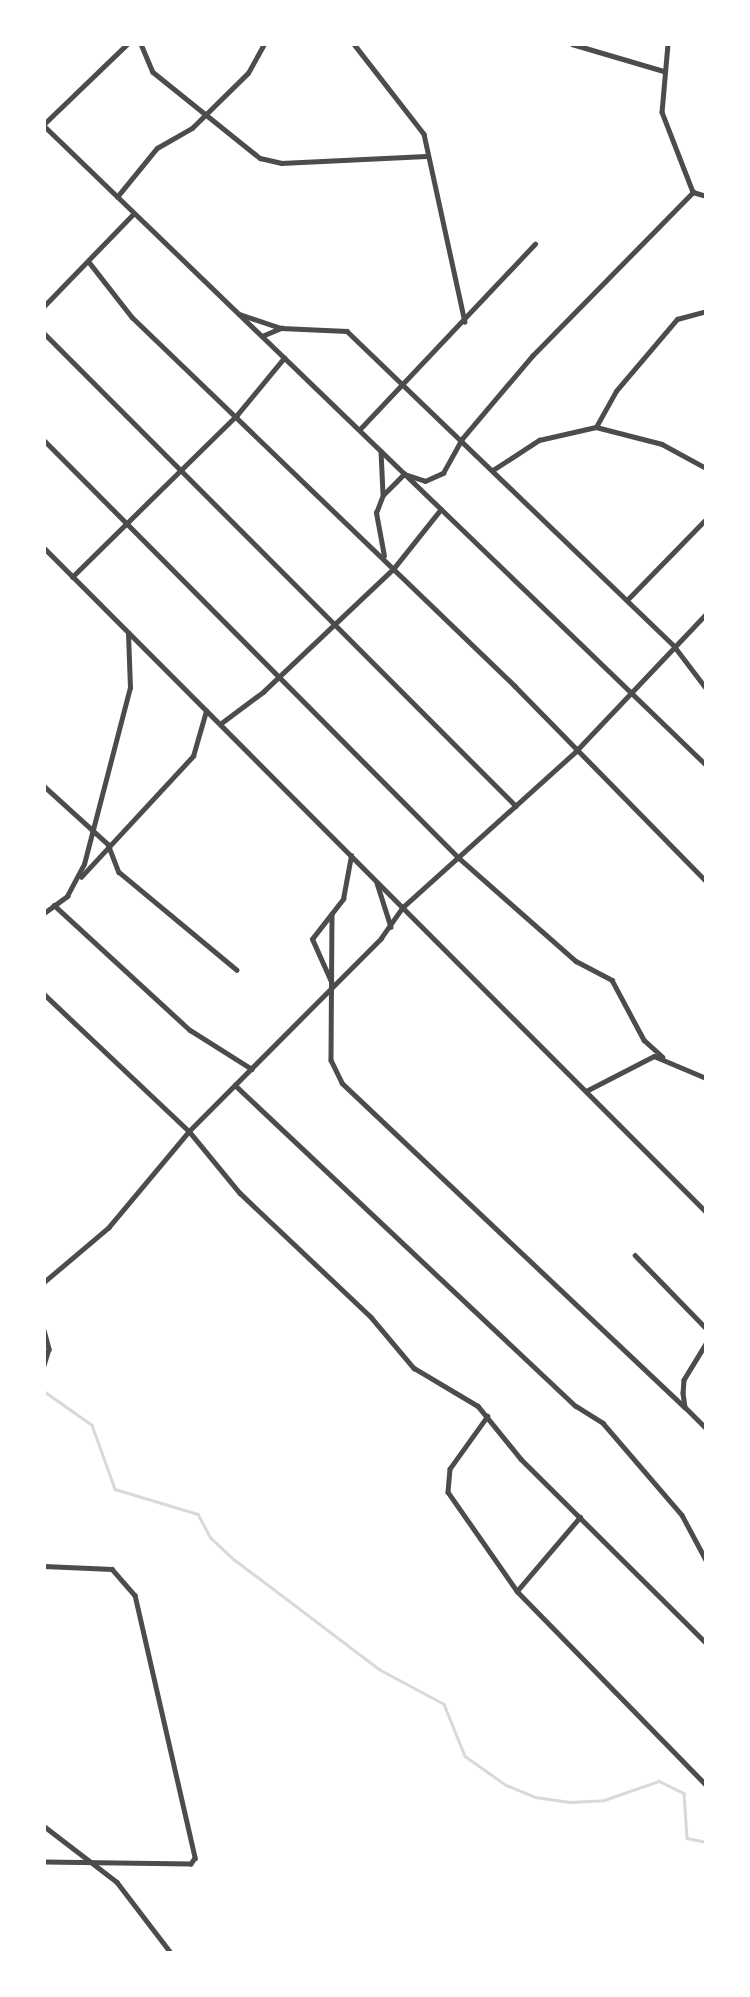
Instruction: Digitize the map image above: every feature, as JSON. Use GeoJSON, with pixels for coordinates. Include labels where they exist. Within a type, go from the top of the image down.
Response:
{"type":"FeatureCollection","features":[{"type":"Feature","properties":{"kind":"street"},"geometry":{"type":"LineString","coordinates":[[127,44],[44,125],[706,765]]}},
{"type":"Feature","properties":{"kind":"street"},"geometry":{"type":"LineString","coordinates":[[141,44],[153,72],[260,158],[281,163],[426,156]]}},
{"type":"Feature","properties":{"kind":"street"},"geometry":{"type":"LineString","coordinates":[[117,197],[157,148],[206,117],[248,74],[264,44]]}},
{"type":"Feature","properties":{"kind":"street"},"geometry":{"type":"LineString","coordinates":[[354,44],[418,123],[465,322]]}},
{"type":"Feature","properties":{"kind":"street"},"geometry":{"type":"LineString","coordinates":[[572,44],[664,71]]}},
{"type":"Feature","properties":{"kind":"street"},"geometry":{"type":"LineString","coordinates":[[668,44],[662,112],[693,192]]}},
{"type":"Feature","properties":{"kind":"street"},"geometry":{"type":"LineString","coordinates":[[693,192],[706,196]]}},
{"type":"Feature","properties":{"kind":"street"},"geometry":{"type":"LineString","coordinates":[[404,474],[425,481],[438,476],[461,440],[532,356],[693,192]]}},
{"type":"Feature","properties":{"kind":"street"},"geometry":{"type":"LineString","coordinates":[[44,306],[134,213]]}},
{"type":"Feature","properties":{"kind":"street"},"geometry":{"type":"LineString","coordinates":[[359,430],[405,387],[535,244]]}},
{"type":"Feature","properties":{"kind":"street"},"geometry":{"type":"LineString","coordinates":[[89,262],[132,317],[387,561],[706,881]]}},
{"type":"Feature","properties":{"kind":"street"},"geometry":{"type":"LineString","coordinates":[[596,427],[616,391],[677,319],[706,311]]}},
{"type":"Feature","properties":{"kind":"street"},"geometry":{"type":"LineString","coordinates":[[238,313],[281,328],[347,331],[675,647],[706,688]]}},
{"type":"Feature","properties":{"kind":"street"},"geometry":{"type":"LineString","coordinates":[[262,336],[281,328]]}},
{"type":"Feature","properties":{"kind":"street"},"geometry":{"type":"LineString","coordinates":[[44,332],[177,469],[516,806]]}},
{"type":"Feature","properties":{"kind":"street"},"geometry":{"type":"LineString","coordinates":[[72,577],[133,523],[177,469],[237,415],[284,358]]}},
{"type":"Feature","properties":{"kind":"street"},"geometry":{"type":"LineString","coordinates":[[493,470],[539,440],[596,427],[662,444],[706,467]]}},
{"type":"Feature","properties":{"kind":"street"},"geometry":{"type":"LineString","coordinates":[[44,440],[133,523],[283,674],[459,858],[576,961],[612,980],[644,1040],[663,1057],[706,1078]]}},
{"type":"Feature","properties":{"kind":"street"},"geometry":{"type":"LineString","coordinates":[[381,451],[383,495],[378,544],[387,561]]}},
{"type":"Feature","properties":{"kind":"street"},"geometry":{"type":"LineString","coordinates":[[383,495],[404,474]]}},
{"type":"Feature","properties":{"kind":"street"},"geometry":{"type":"LineString","coordinates":[[219,724],[283,674],[394,568],[441,509]]}},
{"type":"Feature","properties":{"kind":"street"},"geometry":{"type":"LineString","coordinates":[[627,600],[706,519]]}},
{"type":"Feature","properties":{"kind":"street"},"geometry":{"type":"LineString","coordinates":[[44,548],[706,1212]]}},
{"type":"Feature","properties":{"kind":"street"},"geometry":{"type":"LineString","coordinates":[[44,1282],[108,1228],[189,1131],[391,927],[402,907],[575,752],[629,691],[706,614]]}},
{"type":"Feature","properties":{"kind":"street"},"geometry":{"type":"LineString","coordinates":[[79,879],[130,688],[128,632]]}},
{"type":"Feature","properties":{"kind":"street"},"geometry":{"type":"LineString","coordinates":[[44,914],[111,851],[193,757],[206,711]]}},
{"type":"Feature","properties":{"kind":"street"},"geometry":{"type":"LineString","coordinates":[[44,786],[91,827],[111,851],[119,872],[237,970]]}},
{"type":"Feature","properties":{"kind":"street"},"geometry":{"type":"LineString","coordinates":[[334,985],[311,946],[347,891],[351,856]]}},
{"type":"Feature","properties":{"kind":"street"},"geometry":{"type":"LineString","coordinates":[[377,882],[391,927]]}},
{"type":"Feature","properties":{"kind":"street"},"geometry":{"type":"LineString","coordinates":[[54,905],[190,1030],[252,1069]]}},
{"type":"Feature","properties":{"kind":"street"},"geometry":{"type":"LineString","coordinates":[[332,914],[334,985],[331,1060],[342,1083],[706,1428]]}},
{"type":"Feature","properties":{"kind":"street"},"geometry":{"type":"LineString","coordinates":[[44,994],[189,1131],[240,1193],[371,1317],[414,1368],[488,1416],[521,1459],[706,1643]]}},
{"type":"Feature","properties":{"kind":"street"},"geometry":{"type":"LineString","coordinates":[[586,1091],[644,1057],[663,1057]]}},
{"type":"Feature","properties":{"kind":"street"},"geometry":{"type":"LineString","coordinates":[[235,1085],[576,1406],[603,1423],[682,1516],[706,1560]]}},
{"type":"Feature","properties":{"kind":"street"},"geometry":{"type":"LineString","coordinates":[[635,1255],[706,1328]]}},
{"type":"Feature","properties":{"kind":"street"},"geometry":{"type":"LineString","coordinates":[[44,1331],[50,1349],[44,1365]]}},
{"type":"Feature","properties":{"kind":"street"},"geometry":{"type":"LineString","coordinates":[[685,1407],[684,1380],[706,1344]]}},
{"type":"Feature","properties":{"kind":"street"},"geometry":{"type":"LineString","coordinates":[[488,1416],[445,1484],[517,1591],[706,1785]]}},
{"type":"Feature","properties":{"kind":"street"},"geometry":{"type":"LineString","coordinates":[[517,1591],[580,1517]]}},
{"type":"Feature","properties":{"kind":"street"},"geometry":{"type":"LineString","coordinates":[[44,1566],[112,1569],[135,1595],[194,1847],[191,1864],[95,1860],[44,1862]]}},
{"type":"Feature","properties":{"kind":"street"},"geometry":{"type":"LineString","coordinates":[[44,1826],[95,1860],[171,1953]]}},
{"type":"Feature","properties":{"kind":"waterway"},"geometry":{"type":"LineString","coordinates":[[44,1391],[92,1425],[115,1489],[198,1514],[211,1538],[235,1560],[379,1669],[444,1704],[465,1756],[506,1785],[535,1797],[570,1802],[604,1800],[659,1781],[684,1793],[687,1838],[706,1842]]}}]}
